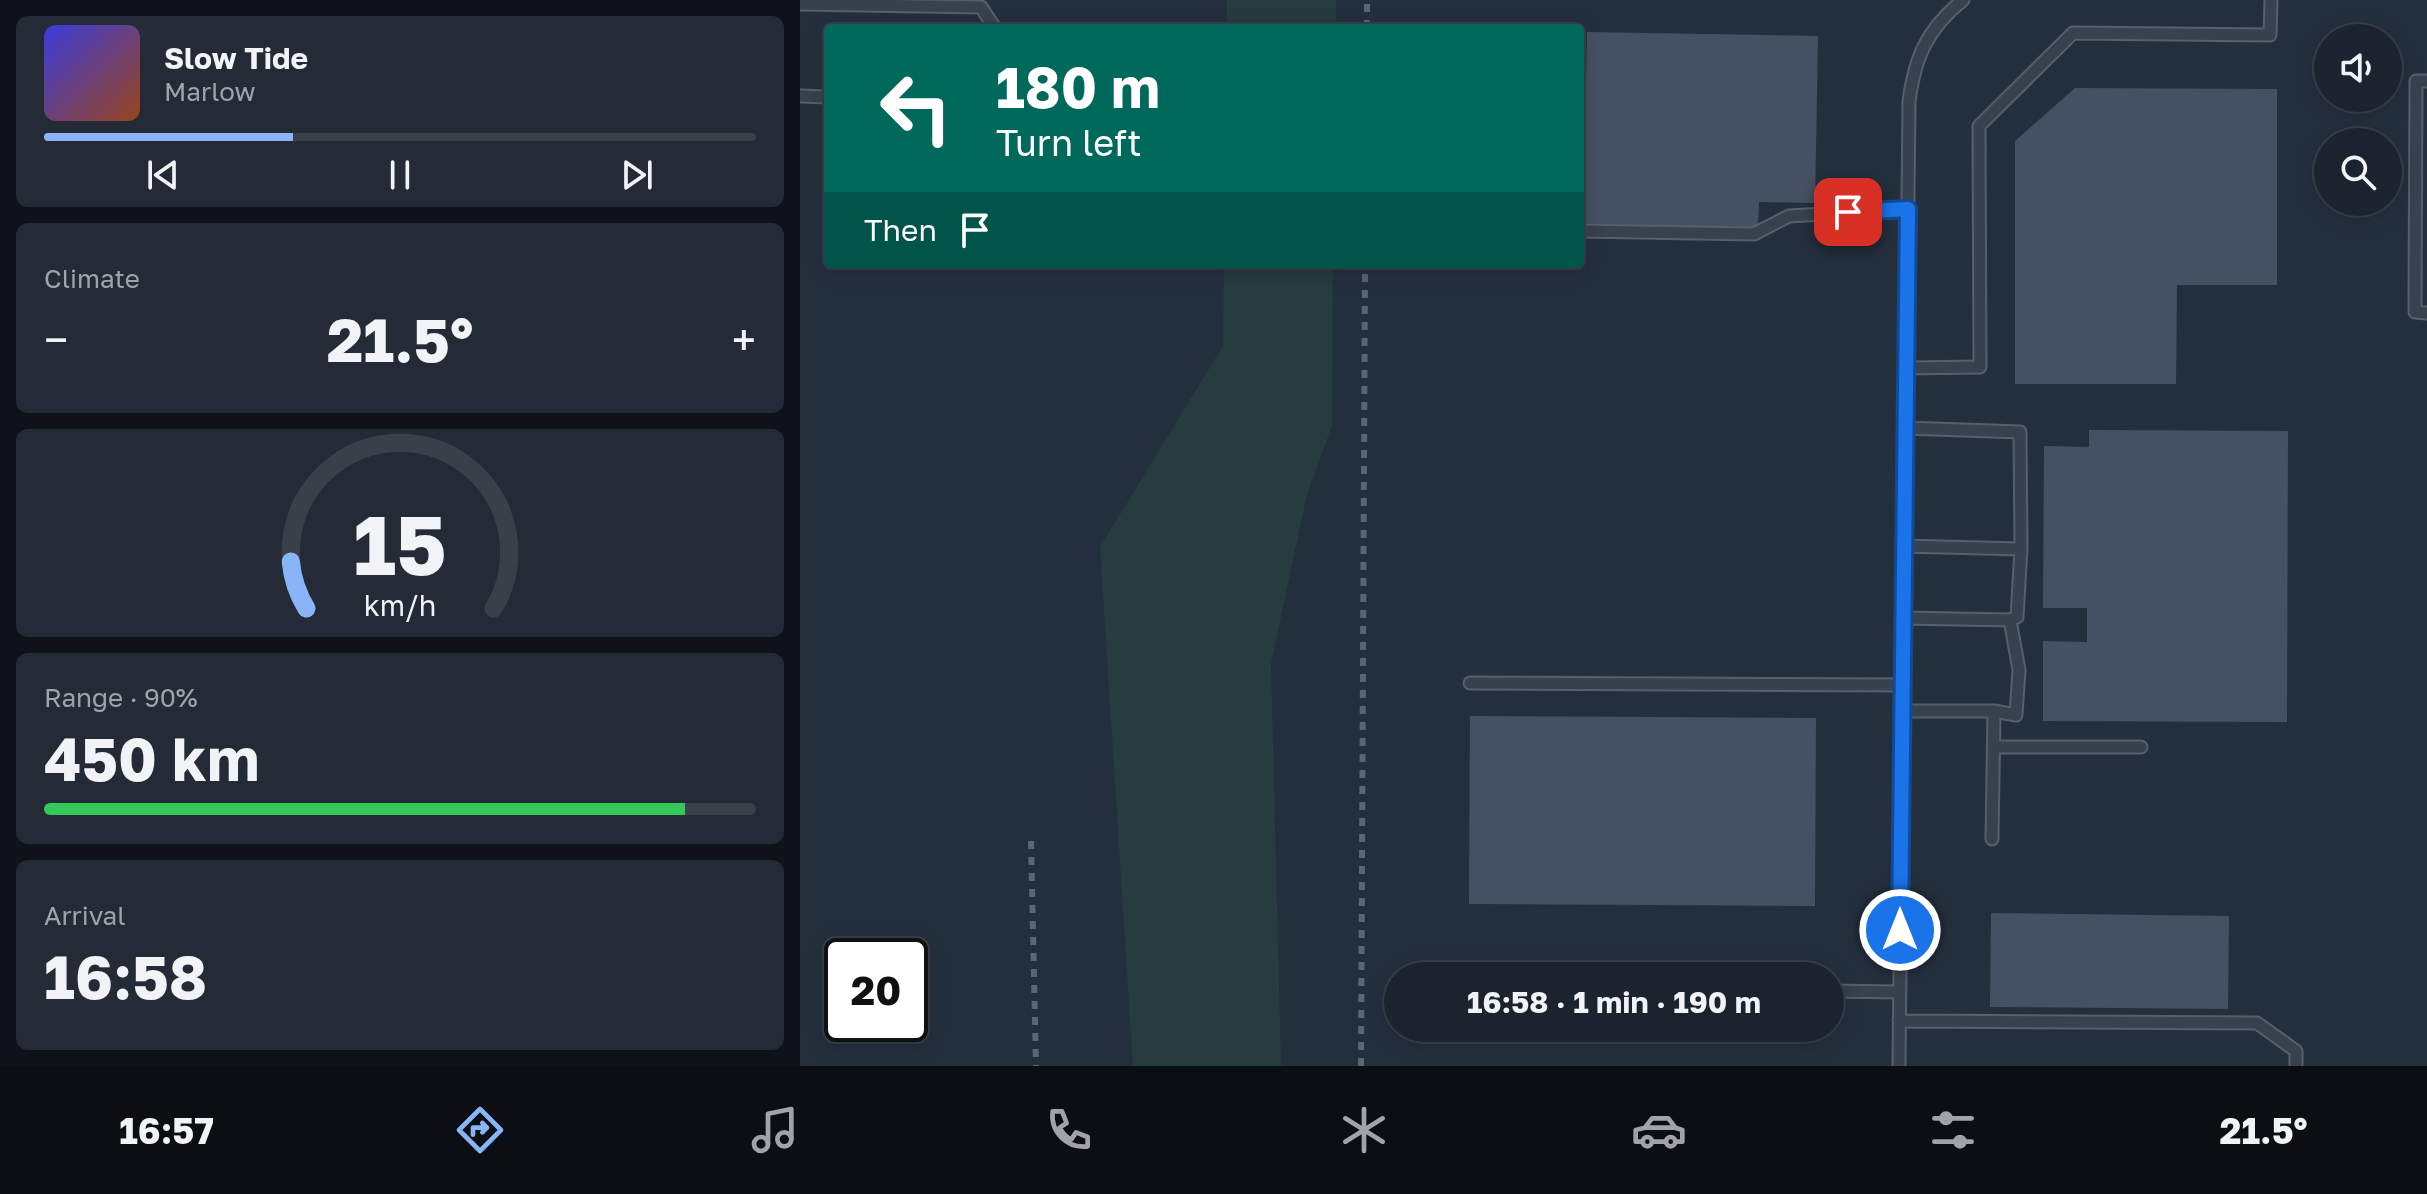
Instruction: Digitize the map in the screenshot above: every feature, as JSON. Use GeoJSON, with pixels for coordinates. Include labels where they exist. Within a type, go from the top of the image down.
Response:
{"type":"FeatureCollection","features":[{"type":"Feature","properties":{"kind":"lane"},"geometry":{"type":"LineString","coordinates":[[1899,1066],[1909,101],[1913,72],[1923,43],[1948,12],[1963,0]]}},
{"type":"Feature","properties":{"kind":"lane"},"geometry":{"type":"LineString","coordinates":[[1906,368],[1980,367],[1979,126],[2073,33],[2270,35],[2271,0]]}},
{"type":"Feature","properties":{"kind":"lane"},"geometry":{"type":"LineString","coordinates":[[800,4],[981,7],[992,24]]}},
{"type":"Feature","properties":{"kind":"lane"},"geometry":{"type":"LineString","coordinates":[[2427,81],[2416,81],[2415,312],[2427,313]]}},
{"type":"Feature","properties":{"kind":"lane"},"geometry":{"type":"LineString","coordinates":[[800,96],[824,97]]}},
{"type":"Feature","properties":{"kind":"lane"},"geometry":{"type":"LineString","coordinates":[[1584,231],[1754,234],[1789,216],[1908,209]]}},
{"type":"Feature","properties":{"kind":"lane"},"geometry":{"type":"LineString","coordinates":[[1902,618],[2010,620],[2017,617],[2021,549],[2020,432],[1905,428]]}},
{"type":"Feature","properties":{"kind":"lane"},"geometry":{"type":"LineString","coordinates":[[1903,546],[2021,549]]}},
{"type":"Feature","properties":{"kind":"lane"},"geometry":{"type":"LineString","coordinates":[[1903,711],[1994,711],[2016,715],[2019,670],[2010,620]]}},
{"type":"Feature","properties":{"kind":"lane"},"geometry":{"type":"LineString","coordinates":[[1470,683],[1903,685]]}},
{"type":"Feature","properties":{"kind":"lane"},"geometry":{"type":"LineString","coordinates":[[1992,839],[1994,711]]}},
{"type":"Feature","properties":{"kind":"lane"},"geometry":{"type":"LineString","coordinates":[[1994,747],[2141,747]]}},
{"type":"Feature","properties":{"kind":"lane"},"geometry":{"type":"LineString","coordinates":[[1844,991],[1899,992]]}},
{"type":"Feature","properties":{"kind":"lane"},"geometry":{"type":"LineString","coordinates":[[1899,1021],[2257,1023],[2296,1051],[2296,1066]]}},
{"type":"Feature","properties":{"kind":"green space"},"geometry":{"type":"Polygon","coordinates":[[[1227,0],[1336,0],[1336,24],[1227,24],[1227,0]]]}},
{"type":"Feature","properties":{"kind":"green space"},"geometry":{"type":"Polygon","coordinates":[[[1224,268],[1333,268],[1332,426],[1307,494],[1271,664],[1281,1066],[1133,1066],[1100,547],[1223,346],[1224,268]]]}},
{"type":"Feature","properties":{"kind":"building"},"geometry":{"type":"Polygon","coordinates":[[[1587,32],[1818,36],[1815,203],[1759,202],[1758,227],[1584,224],[1587,32]]]}},
{"type":"Feature","properties":{"kind":"building"},"geometry":{"type":"Polygon","coordinates":[[[2075,88],[2277,89],[2277,285],[2177,285],[2176,384],[2015,384],[2015,141],[2075,88]]]}},
{"type":"Feature","properties":{"kind":"building"},"geometry":{"type":"Polygon","coordinates":[[[2089,430],[2288,431],[2287,722],[2043,721],[2043,641],[2087,642],[2087,608],[2043,608],[2044,446],[2089,447],[2089,430]]]}},
{"type":"Feature","properties":{"kind":"building"},"geometry":{"type":"Polygon","coordinates":[[[1470,716],[1816,718],[1815,906],[1469,904],[1470,716]]]}},
{"type":"Feature","properties":{"kind":"building"},"geometry":{"type":"Polygon","coordinates":[[[1991,913],[2229,916],[2228,1009],[1990,1007],[1991,913]]]}},
{"type":"Feature","properties":{"kind":"railway"},"geometry":{"type":"LineString","coordinates":[[1367,0],[1367,24]]}},
{"type":"Feature","properties":{"kind":"railway"},"geometry":{"type":"LineString","coordinates":[[1361,1066],[1365,268]]}},
{"type":"Feature","properties":{"kind":"railway"},"geometry":{"type":"LineString","coordinates":[[1031,841],[1036,1066]]}},
{"type":"Feature","properties":{"kind":"route"},"geometry":{"type":"LineString","coordinates":[[1848,212],[1908,209],[1900,930]]}}]}
